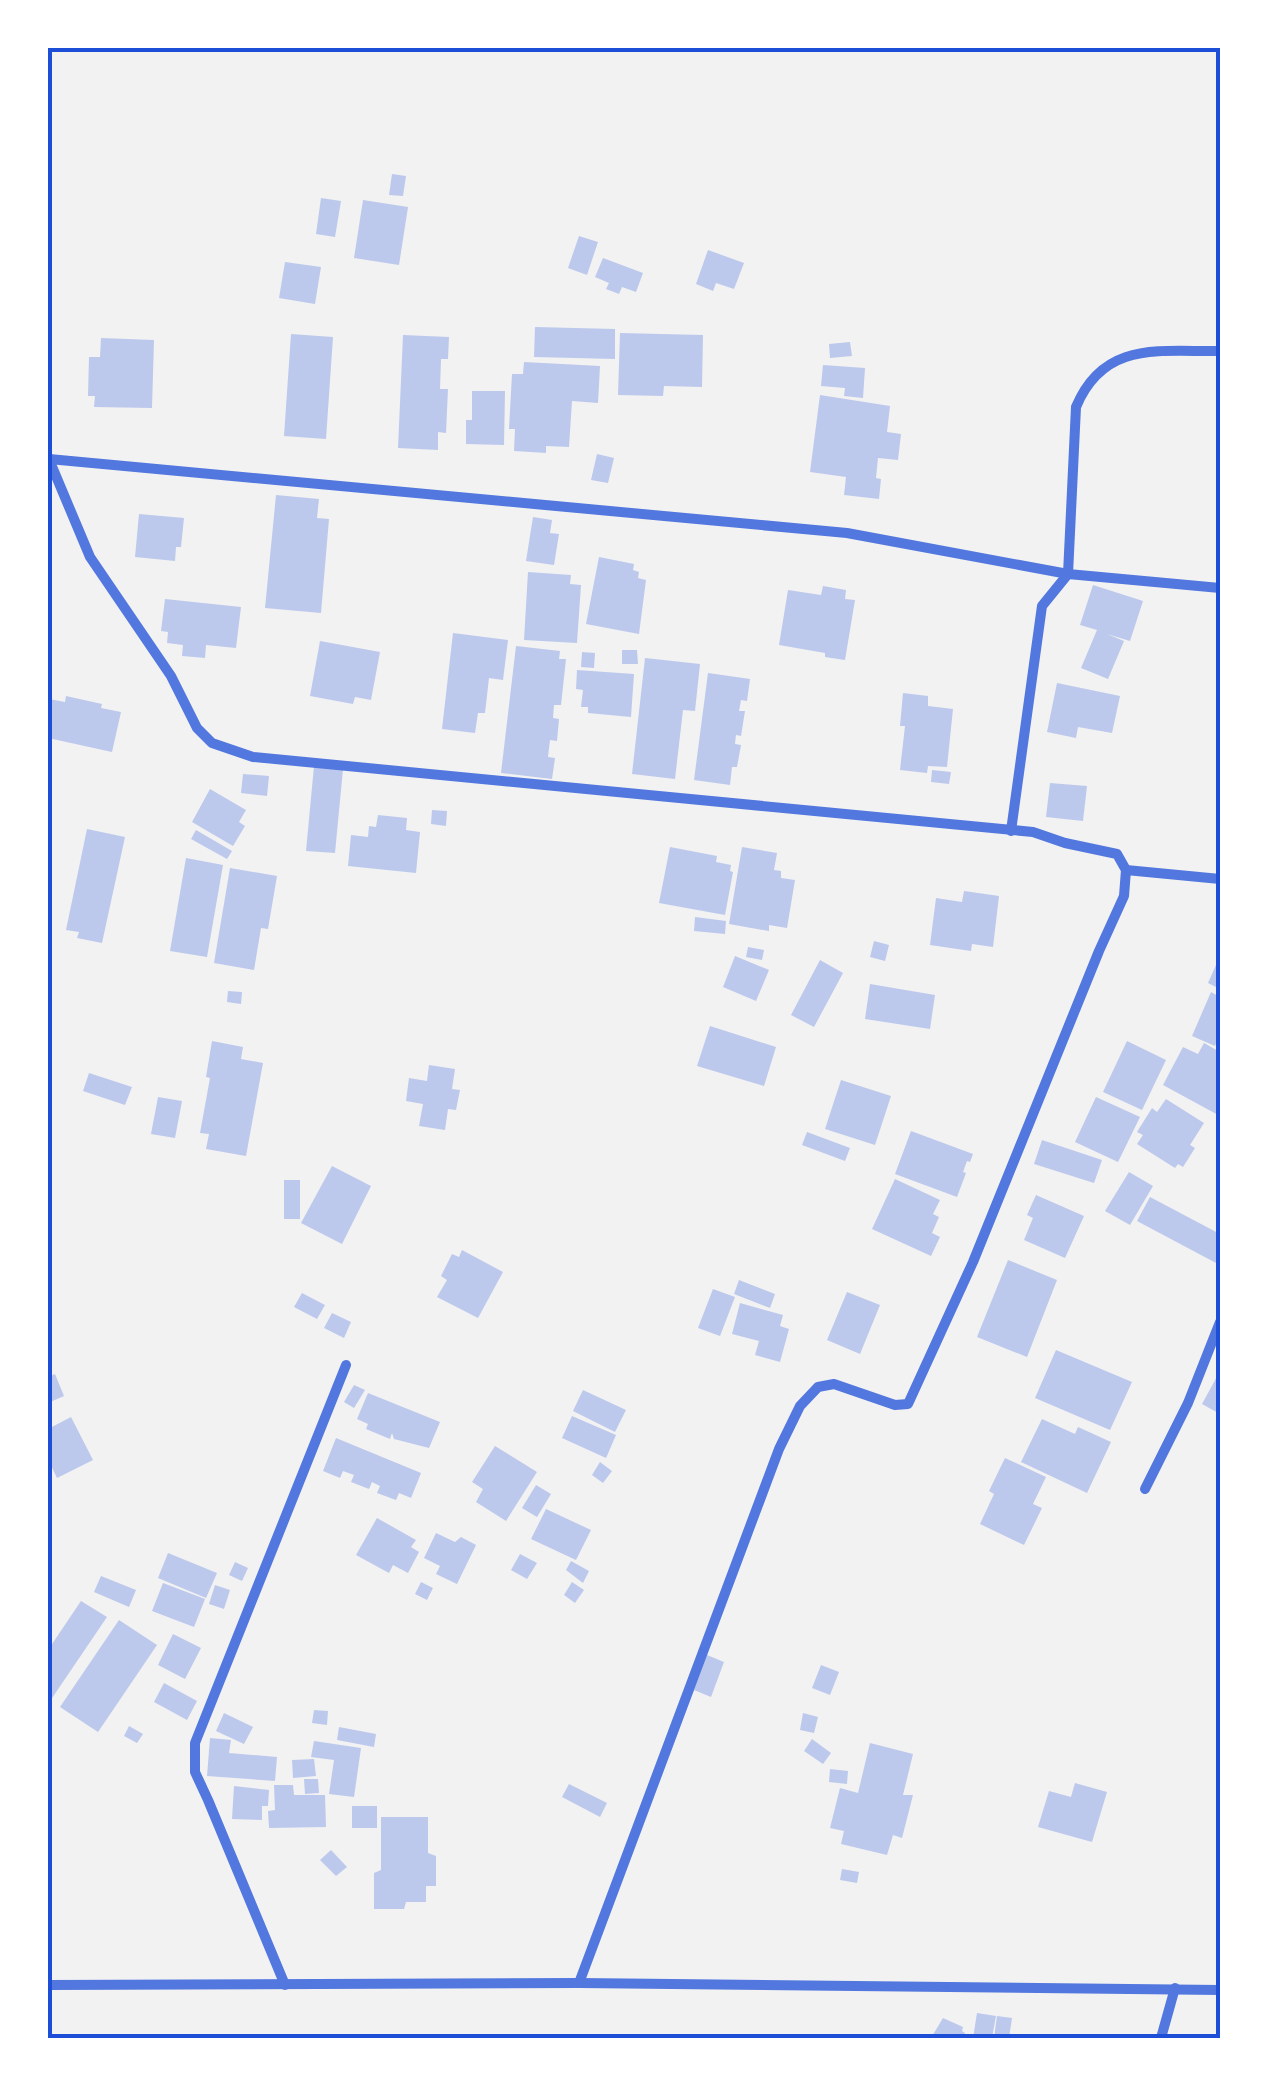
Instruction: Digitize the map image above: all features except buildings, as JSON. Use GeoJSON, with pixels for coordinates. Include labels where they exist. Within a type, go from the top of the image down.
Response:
{"type":"FeatureCollection","features":[{"type":"Feature","properties":{"kind":"street"},"geometry":{"type":"LineString","coordinates":[[1011,831],[1042,606],[1068,574],[1076,407],[1085,384],[1107,365],[1133,352],[1220,351]]}},
{"type":"Feature","properties":{"kind":"street"},"geometry":{"type":"LineString","coordinates":[[578,1983],[778,1449],[800,1406],[818,1387],[834,1384],[895,1405],[908,1404],[973,1262],[1098,951],[1124,896],[1126,870],[1117,854],[1065,844],[1033,832],[253,757],[212,743],[197,728],[171,676],[90,557],[48,458],[847,533],[1068,574],[1220,588]]}},
{"type":"Feature","properties":{"kind":"street"},"geometry":{"type":"LineString","coordinates":[[1126,870],[1220,879]]}},
{"type":"Feature","properties":{"kind":"street"},"geometry":{"type":"LineString","coordinates":[[1145,1489],[1188,1403],[1220,1322]]}},
{"type":"Feature","properties":{"kind":"street"},"geometry":{"type":"LineString","coordinates":[[285,1985],[208,1800],[197,1783],[194,1762],[196,1744],[218,1684],[346,1365]]}},
{"type":"Feature","properties":{"kind":"street"},"geometry":{"type":"LineString","coordinates":[[48,1985],[578,1983],[1220,1990]]}},
{"type":"Feature","properties":{"kind":"street"},"geometry":{"type":"LineString","coordinates":[[1161,2038],[1175,1988]]}}]}
